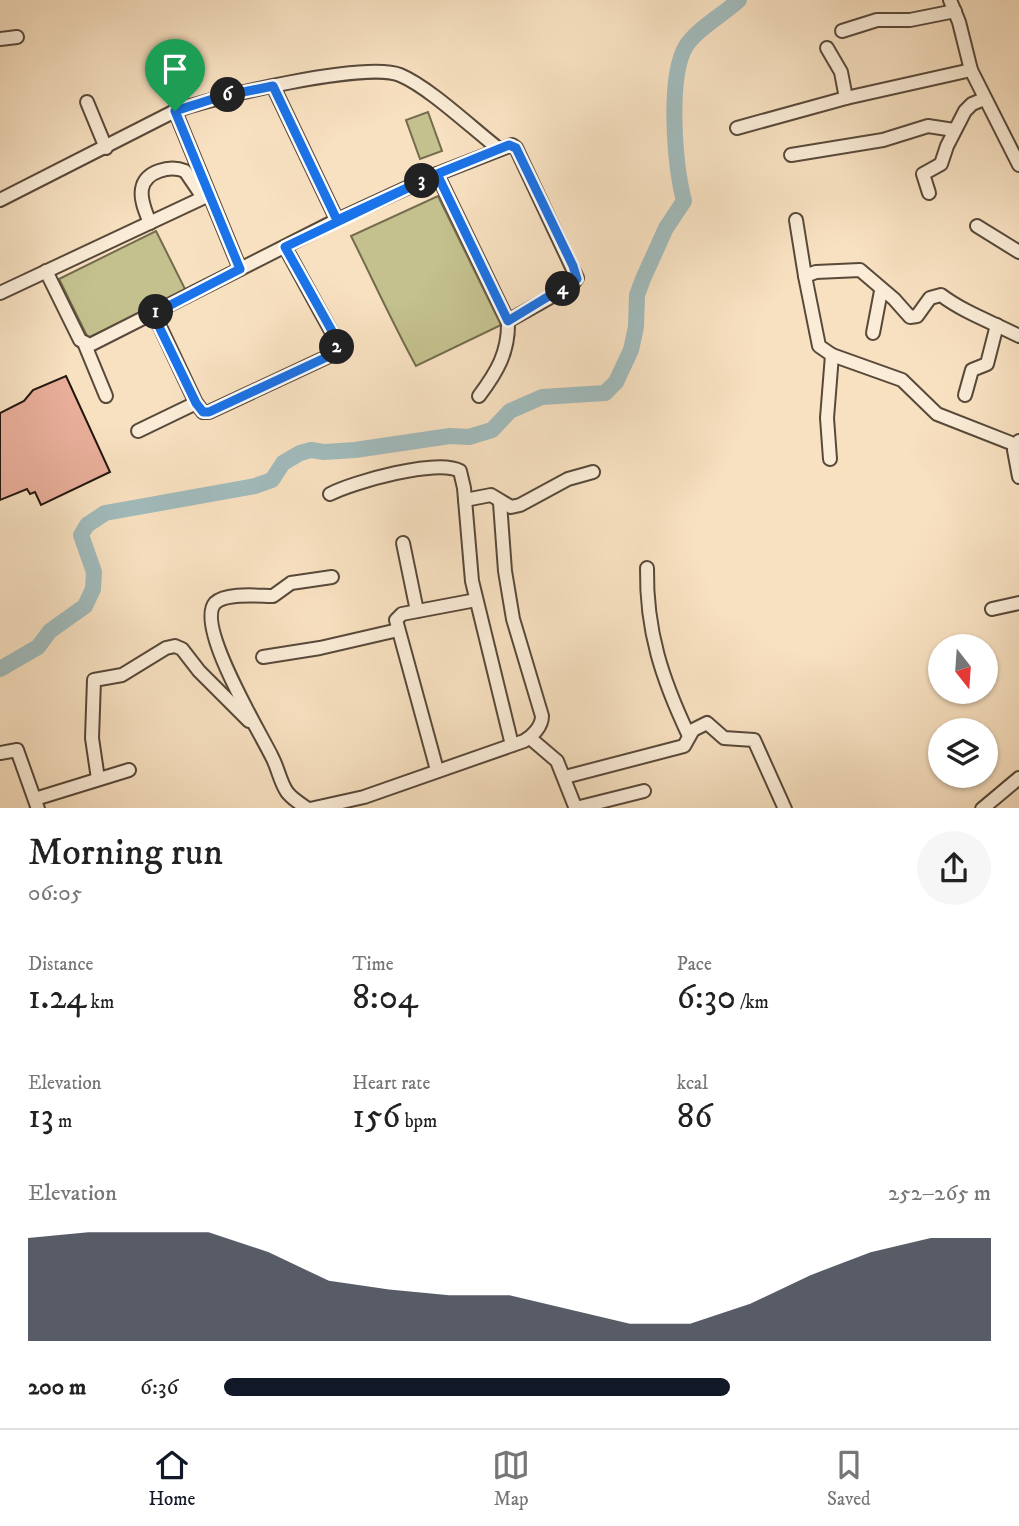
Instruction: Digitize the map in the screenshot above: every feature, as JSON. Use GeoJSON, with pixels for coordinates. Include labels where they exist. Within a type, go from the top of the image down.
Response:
{"type":"FeatureCollection","features":[{"type":"Feature","properties":{"kind":"street"},"geometry":{"type":"LineString","coordinates":[[842,31],[877,20],[910,20],[952,5],[971,70],[1019,165]]}},
{"type":"Feature","properties":{"kind":"street"},"geometry":{"type":"LineString","coordinates":[[0,39],[17,37]]}},
{"type":"Feature","properties":{"kind":"street"},"geometry":{"type":"LineString","coordinates":[[827,48],[841,72],[846,98]]}},
{"type":"Feature","properties":{"kind":"street"},"geometry":{"type":"LineString","coordinates":[[737,128],[846,98],[971,70]]}},
{"type":"Feature","properties":{"kind":"street"},"geometry":{"type":"LineString","coordinates":[[0,200],[175,111],[219,97],[273,86],[358,74],[394,73],[422,89],[499,149]]}},
{"type":"Feature","properties":{"kind":"street"},"geometry":{"type":"LineString","coordinates":[[273,86],[337,220]]}},
{"type":"Feature","properties":{"kind":"street"},"geometry":{"type":"LineString","coordinates":[[929,193],[923,174],[941,164],[967,106],[984,99]]}},
{"type":"Feature","properties":{"kind":"street"},"geometry":{"type":"LineString","coordinates":[[87,102],[106,148]]}},
{"type":"Feature","properties":{"kind":"street"},"geometry":{"type":"LineString","coordinates":[[175,111],[206,196],[240,269]]}},
{"type":"Feature","properties":{"kind":"street"},"geometry":{"type":"LineString","coordinates":[[791,155],[883,140],[928,126],[954,130]]}},
{"type":"Feature","properties":{"kind":"street"},"geometry":{"type":"LineString","coordinates":[[85,345],[153,314],[337,220],[437,174],[512,145],[516,148],[577,278],[572,285],[508,321]]}},
{"type":"Feature","properties":{"kind":"street"},"geometry":{"type":"LineString","coordinates":[[150,223],[142,200],[142,188],[145,181],[156,172],[173,168],[184,171],[206,196]]}},
{"type":"Feature","properties":{"kind":"street"},"geometry":{"type":"LineString","coordinates":[[437,174],[508,321],[503,360],[480,396]]}},
{"type":"Feature","properties":{"kind":"street"},"geometry":{"type":"LineString","coordinates":[[0,293],[206,196]]}},
{"type":"Feature","properties":{"kind":"street"},"geometry":{"type":"LineString","coordinates":[[796,220],[819,346],[832,355],[902,380],[937,414],[1017,443],[1019,477]]}},
{"type":"Feature","properties":{"kind":"street"},"geometry":{"type":"LineString","coordinates":[[977,226],[1019,252]]}},
{"type":"Feature","properties":{"kind":"street"},"geometry":{"type":"LineString","coordinates":[[153,314],[196,403],[203,412],[209,412],[329,356],[337,350],[337,342],[285,247]]}},
{"type":"Feature","properties":{"kind":"street"},"geometry":{"type":"LineString","coordinates":[[805,276],[816,272],[860,270],[871,277],[881,291],[894,299],[910,317],[917,316],[930,298],[937,295],[967,313],[1019,336]]}},
{"type":"Feature","properties":{"kind":"street"},"geometry":{"type":"LineString","coordinates":[[46,271],[74,329],[85,345],[106,396]]}},
{"type":"Feature","properties":{"kind":"street"},"geometry":{"type":"LineString","coordinates":[[873,333],[881,291]]}},
{"type":"Feature","properties":{"kind":"street"},"geometry":{"type":"LineString","coordinates":[[965,395],[972,370],[987,364],[998,325]]}},
{"type":"Feature","properties":{"kind":"street"},"geometry":{"type":"LineString","coordinates":[[830,459],[827,418],[832,355]]}},
{"type":"Feature","properties":{"kind":"street"},"geometry":{"type":"LineString","coordinates":[[138,431],[196,403]]}},
{"type":"Feature","properties":{"kind":"street"},"geometry":{"type":"LineString","coordinates":[[330,494],[368,479],[421,469],[453,467],[462,474],[472,581],[512,745]]}},
{"type":"Feature","properties":{"kind":"street"},"geometry":{"type":"LineString","coordinates":[[500,503],[511,507],[520,505],[568,479],[593,472]]}},
{"type":"Feature","properties":{"kind":"street"},"geometry":{"type":"LineString","coordinates":[[332,577],[291,583],[273,596],[253,593],[220,599],[214,605],[211,620],[218,647],[286,791],[309,808],[334,807],[532,736],[542,719],[513,619],[505,571],[500,503],[496,496],[491,495],[466,499]]}},
{"type":"Feature","properties":{"kind":"street"},"geometry":{"type":"LineString","coordinates":[[403,543],[417,611]]}},
{"type":"Feature","properties":{"kind":"street"},"geometry":{"type":"LineString","coordinates":[[647,568],[650,632],[675,706],[690,736]]}},
{"type":"Feature","properties":{"kind":"street"},"geometry":{"type":"LineString","coordinates":[[438,770],[398,630],[397,618],[417,611],[476,600]]}},
{"type":"Feature","properties":{"kind":"street"},"geometry":{"type":"LineString","coordinates":[[992,609],[1019,603]]}},
{"type":"Feature","properties":{"kind":"street"},"geometry":{"type":"LineString","coordinates":[[263,657],[320,648],[398,630]]}},
{"type":"Feature","properties":{"kind":"street"},"geometry":{"type":"LineString","coordinates":[[98,779],[92,738],[94,680],[122,674],[166,648],[175,646],[182,649],[216,689],[257,728]]}},
{"type":"Feature","properties":{"kind":"street"},"geometry":{"type":"LineString","coordinates":[[565,777],[684,746],[699,725],[704,723],[724,738],[754,740],[785,808]]}},
{"type":"Feature","properties":{"kind":"street"},"geometry":{"type":"LineString","coordinates":[[532,736],[553,756],[565,777],[576,808],[644,791]]}},
{"type":"Feature","properties":{"kind":"street"},"geometry":{"type":"LineString","coordinates":[[0,753],[17,750],[36,804],[98,779],[129,770]]}},
{"type":"Feature","properties":{"kind":"street"},"geometry":{"type":"LineString","coordinates":[[982,808],[1019,778]]}},
{"type":"Feature","properties":{"kind":"shaded area"},"geometry":{"type":"Polygon","coordinates":[[[428,112],[442,151],[420,159],[406,120],[428,112]]]}},
{"type":"Feature","properties":{"kind":"shaded area"},"geometry":{"type":"Polygon","coordinates":[[[438,196],[501,325],[416,366],[351,236],[438,196]]]}},
{"type":"Feature","properties":{"kind":"shaded area"},"geometry":{"type":"Polygon","coordinates":[[[156,231],[186,291],[88,338],[59,279],[156,231]]]}},
{"type":"Feature","properties":{"kind":"building"},"geometry":{"type":"Polygon","coordinates":[[[66,376],[110,472],[41,505],[35,492],[30,494],[27,489],[0,500],[0,413],[24,401],[33,390],[66,376]]]}},
{"type":"Feature","properties":{"kind":"waterway"},"geometry":{"type":"LineString","coordinates":[[0,669],[38,647],[50,631],[85,606],[93,589],[94,572],[81,535],[87,525],[105,513],[255,486],[272,480],[283,463],[311,450],[355,450],[450,436],[469,437],[492,430],[510,411],[542,397],[605,393],[616,382],[631,350],[636,327],[637,295],[643,279],[666,228],[684,201],[674,122],[676,79],[680,60],[691,39],[739,0]]}},
{"type":"Feature","properties":{"kind":"route"},"geometry":{"type":"LineString","coordinates":[[175,111],[219,97],[273,86],[337,220],[437,174],[508,321],[572,285],[577,279],[516,148],[509,145],[437,174],[285,247],[332,331],[337,350],[247,395],[209,412],[203,412],[196,403],[153,314],[240,269],[175,111]]}}]}
